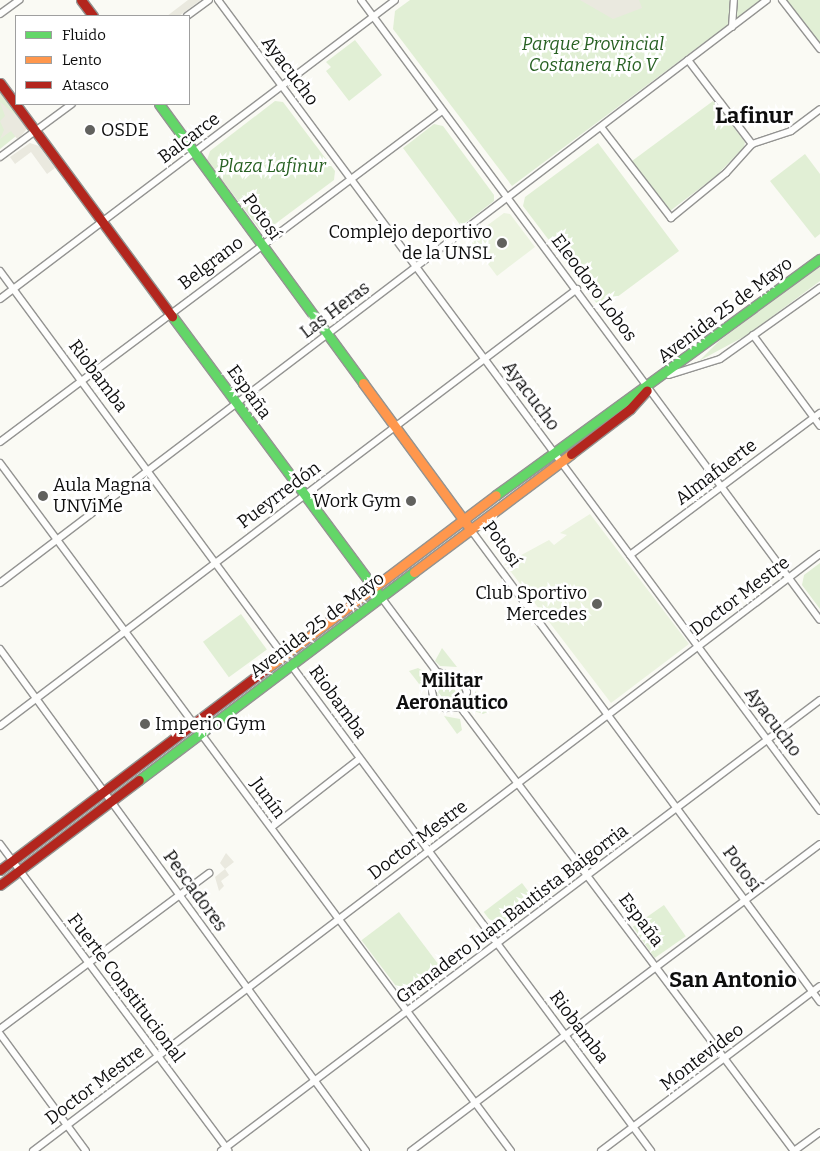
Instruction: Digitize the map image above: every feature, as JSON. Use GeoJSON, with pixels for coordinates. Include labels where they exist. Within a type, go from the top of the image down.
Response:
{"type":"FeatureCollection","features":[{"type":"Feature","properties":{"kind":"main road"},"geometry":{"type":"LineString","coordinates":[[81,0],[92,15]]}},
{"type":"Feature","properties":{"kind":"main road","name":"España"},"geometry":{"type":"LineString","coordinates":[[0,83],[15,103]]}},
{"type":"Feature","properties":{"kind":"main road","name":"España"},"geometry":{"type":"LineString","coordinates":[[16,105],[381,598]]}},
{"type":"Feature","properties":{"kind":"main road","name":"Potosí"},"geometry":{"type":"LineString","coordinates":[[160,105],[471,530]]}},
{"type":"Feature","properties":{"kind":"main road","name":"Avenida 25 de Mayo"},"geometry":{"type":"LineString","coordinates":[[0,885],[561,462],[630,409],[649,387],[820,259]]}},
{"type":"Feature","properties":{"kind":"main road","name":"Avenida 25 de Mayo"},"geometry":{"type":"LineString","coordinates":[[0,870],[624,398],[649,387]]}},
{"type":"Feature","properties":{"kind":"main road","name":"Riobamba"},"geometry":{"type":"LineString","coordinates":[[284,656],[291,665]]}},
{"type":"Feature","properties":{"kind":"street"},"geometry":{"type":"LineString","coordinates":[[0,14],[19,0]]}},
{"type":"Feature","properties":{"kind":"street"},"geometry":{"type":"LineString","coordinates":[[188,15],[209,0]]}},
{"type":"Feature","properties":{"kind":"street","name":"Ayacucho"},"geometry":{"type":"LineString","coordinates":[[218,0],[820,811]]}},
{"type":"Feature","properties":{"kind":"street","name":"Eleodoro Lobos"},"geometry":{"type":"LineString","coordinates":[[361,0],[508,200],[577,289],[820,620]]}},
{"type":"Feature","properties":{"kind":"street","name":"Balcarce"},"geometry":{"type":"LineString","coordinates":[[0,300],[395,0]]}},
{"type":"Feature","properties":{"kind":"street"},"geometry":{"type":"LineString","coordinates":[[732,26],[734,0]]}},
{"type":"Feature","properties":{"kind":"street","name":"Las Heras"},"geometry":{"type":"LineString","coordinates":[[0,583],[147,470],[508,200],[767,0]]}},
{"type":"Feature","properties":{"kind":"street"},"geometry":{"type":"LineString","coordinates":[[782,0],[820,49]]}},
{"type":"Feature","properties":{"kind":"street"},"geometry":{"type":"LineString","coordinates":[[688,60],[752,144]]}},
{"type":"Feature","properties":{"kind":"street"},"geometry":{"type":"LineString","coordinates":[[0,158],[71,105]]}},
{"type":"Feature","properties":{"kind":"street"},"geometry":{"type":"LineString","coordinates":[[601,127],[671,218],[726,173],[752,144],[792,131],[820,109]]}},
{"type":"Feature","properties":{"kind":"street","name":"Belgrano"},"geometry":{"type":"LineString","coordinates":[[0,442],[170,312],[442,111]]}},
{"type":"Feature","properties":{"kind":"street","name":"Riobamba"},"geometry":{"type":"LineString","coordinates":[[0,272],[284,656]]}},
{"type":"Feature","properties":{"kind":"street"},"geometry":{"type":"LineString","coordinates":[[662,377],[711,364],[820,288]]}},
{"type":"Feature","properties":{"kind":"street","name":"Pueyrredón"},"geometry":{"type":"LineString","coordinates":[[0,726],[577,289]]}},
{"type":"Feature","properties":{"kind":"street"},"geometry":{"type":"LineString","coordinates":[[754,335],[820,426]]}},
{"type":"Feature","properties":{"kind":"street","name":"Almafuerte"},"geometry":{"type":"LineString","coordinates":[[630,555],[820,413]]}},
{"type":"Feature","properties":{"kind":"street","name":"Junín"},"geometry":{"type":"LineString","coordinates":[[0,463],[511,1151]]}},
{"type":"Feature","properties":{"kind":"street","name":"Potosí"},"geometry":{"type":"LineString","coordinates":[[471,530],[820,1002]]}},
{"type":"Feature","properties":{"kind":"street","name":"Doctor Mestre"},"geometry":{"type":"LineString","coordinates":[[33,1151],[820,554]]}},
{"type":"Feature","properties":{"kind":"street","name":"España"},"geometry":{"type":"LineString","coordinates":[[381,598],[437,672]]}},
{"type":"Feature","properties":{"kind":"street","name":"Pescadores"},"geometry":{"type":"LineString","coordinates":[[0,649],[366,1151]]}},
{"type":"Feature","properties":{"kind":"street","name":"Riobamba"},"geometry":{"type":"LineString","coordinates":[[291,665],[358,759],[651,1151]]}},
{"type":"Feature","properties":{"kind":"street"},"geometry":{"type":"LineString","coordinates":[[437,672],[461,678],[467,692],[462,708],[445,708],[434,700],[431,686],[437,672]]}},
{"type":"Feature","properties":{"kind":"street","name":"Granadero Juan Bautista Baigorria"},"geometry":{"type":"LineString","coordinates":[[225,1150],[820,700]]}},
{"type":"Feature","properties":{"kind":"street","name":"España"},"geometry":{"type":"LineString","coordinates":[[462,708],[794,1151]]}},
{"type":"Feature","properties":{"kind":"street"},"geometry":{"type":"LineString","coordinates":[[272,828],[358,759]]}},
{"type":"Feature","properties":{"kind":"street","name":"Fuerte Constitucional"},"geometry":{"type":"LineString","coordinates":[[0,844],[159,1056],[225,1150]]}},
{"type":"Feature","properties":{"kind":"street"},"geometry":{"type":"LineString","coordinates":[[411,1151],[744,899],[820,844]]}},
{"type":"Feature","properties":{"kind":"street"},"geometry":{"type":"LineString","coordinates":[[0,1028],[209,873]]}},
{"type":"Feature","properties":{"kind":"street","name":"Montevideo"},"geometry":{"type":"LineString","coordinates":[[601,1151],[820,986]]}},
{"type":"Feature","properties":{"kind":"street"},"geometry":{"type":"LineString","coordinates":[[0,1034],[86,1151]]}},
{"type":"Feature","properties":{"kind":"street"},"geometry":{"type":"LineString","coordinates":[[794,1151],[820,1132]]}},
{"type":"Feature","properties":{"kind":"green space","name":"Parque Provincial Costanera Río V"},"geometry":{"type":"Polygon","coordinates":[[[410,0],[761,0],[512,186],[393,29],[395,11],[410,0]]]}},
{"type":"Feature","properties":{"kind":"green space"},"geometry":{"type":"Polygon","coordinates":[[[785,0],[820,0],[820,44],[785,0]]]}},
{"type":"Feature","properties":{"kind":"green space"},"geometry":{"type":"Polygon","coordinates":[[[355,40],[382,75],[349,101],[326,71],[331,67],[326,62],[355,40]]]}},
{"type":"Feature","properties":{"kind":"green space"},"geometry":{"type":"Polygon","coordinates":[[[0,92],[23,122],[21,132],[0,149],[0,92]]]}},
{"type":"Feature","properties":{"kind":"green space","name":"Plaza Lafinur"},"geometry":{"type":"Polygon","coordinates":[[[275,101],[283,102],[335,171],[334,180],[267,230],[260,230],[207,160],[210,151],[275,101]]]}},
{"type":"Feature","properties":{"kind":"green space"},"geometry":{"type":"Polygon","coordinates":[[[713,101],[745,142],[744,147],[716,176],[670,211],[632,161],[713,101]]]}},
{"type":"Feature","properties":{"kind":"green space"},"geometry":{"type":"Polygon","coordinates":[[[434,124],[443,126],[494,195],[494,201],[461,226],[403,148],[434,124]]]}},
{"type":"Feature","properties":{"kind":"green space"},"geometry":{"type":"Polygon","coordinates":[[[598,143],[679,251],[601,309],[523,206],[525,197],[598,143]]]}},
{"type":"Feature","properties":{"kind":"green space"},"geometry":{"type":"Polygon","coordinates":[[[805,154],[820,174],[820,234],[815,238],[770,181],[805,154]]]}},
{"type":"Feature","properties":{"kind":"green space","name":"Complejo deportivo de la UNSL"},"geometry":{"type":"Polygon","coordinates":[[[504,213],[510,214],[535,247],[497,276],[469,239],[504,213]]]}},
{"type":"Feature","properties":{"kind":"green space"},"geometry":{"type":"Polygon","coordinates":[[[820,265],[820,281],[747,335],[699,361],[719,341],[820,265]]]}},
{"type":"Feature","properties":{"kind":"green space"},"geometry":{"type":"Polygon","coordinates":[[[544,465],[545,467],[479,514],[544,465]]]}},
{"type":"Feature","properties":{"kind":"green space","name":"Club Sportivo Mercedes"},"geometry":{"type":"Polygon","coordinates":[[[590,514],[689,644],[611,703],[505,564],[549,540],[554,545],[567,535],[560,533],[590,514]]]}},
{"type":"Feature","properties":{"kind":"green space"},"geometry":{"type":"Polygon","coordinates":[[[820,563],[820,609],[802,585],[804,575],[820,563]]]}},
{"type":"Feature","properties":{"kind":"green space"},"geometry":{"type":"Polygon","coordinates":[[[241,614],[267,650],[229,677],[203,642],[241,614]]]}},
{"type":"Feature","properties":{"kind":"green space"},"geometry":{"type":"Polygon","coordinates":[[[442,648],[457,667],[440,666],[435,661],[442,648]]]}},
{"type":"Feature","properties":{"kind":"green space"},"geometry":{"type":"Polygon","coordinates":[[[418,668],[425,672],[423,689],[409,671],[418,668]]]}},
{"type":"Feature","properties":{"kind":"green space"},"geometry":{"type":"Polygon","coordinates":[[[450,679],[459,683],[463,692],[459,701],[450,705],[441,701],[437,692],[441,683],[450,679]]]}},
{"type":"Feature","properties":{"kind":"green space"},"geometry":{"type":"Polygon","coordinates":[[[474,690],[490,711],[483,714],[471,710],[474,690]]]}},
{"type":"Feature","properties":{"kind":"green space"},"geometry":{"type":"Polygon","coordinates":[[[444,716],[460,719],[462,730],[457,734],[444,716]]]}},
{"type":"Feature","properties":{"kind":"green space"},"geometry":{"type":"Polygon","coordinates":[[[522,883],[537,903],[499,932],[484,912],[522,883]]]}},
{"type":"Feature","properties":{"kind":"green space"},"geometry":{"type":"Polygon","coordinates":[[[664,905],[686,936],[655,958],[633,927],[664,905]]]}},
{"type":"Feature","properties":{"kind":"green space"},"geometry":{"type":"Polygon","coordinates":[[[399,912],[445,973],[407,1001],[361,940],[399,912]]]}},
{"type":"Feature","properties":{"kind":"shaded area"},"geometry":{"type":"Polygon","coordinates":[[[188,0],[201,0],[180,15],[168,15],[188,0]]]}},
{"type":"Feature","properties":{"kind":"shaded area"},"geometry":{"type":"Polygon","coordinates":[[[580,0],[639,0],[642,8],[613,19],[580,0]]]}},
{"type":"Feature","properties":{"kind":"shaded area"},"geometry":{"type":"Polygon","coordinates":[[[0,102],[29,126],[18,140],[11,131],[0,139],[4,130],[0,121],[5,116],[0,102]]]}},
{"type":"Feature","properties":{"kind":"shaded area"},"geometry":{"type":"Polygon","coordinates":[[[30,143],[39,146],[55,168],[47,174],[31,152],[15,164],[10,157],[30,143]]]}},
{"type":"Feature","properties":{"kind":"shaded area"},"geometry":{"type":"Polygon","coordinates":[[[226,853],[234,862],[225,869],[220,863],[226,853]]]}},
{"type":"Feature","properties":{"kind":"shaded area"},"geometry":{"type":"Polygon","coordinates":[[[225,869],[229,875],[221,881],[224,886],[219,891],[215,877],[225,869]]]}},
{"type":"Feature","properties":{"kind":"traffic: fast"},"geometry":{"type":"LineString","coordinates":[[160,105],[363,383]]}},
{"type":"Feature","properties":{"kind":"traffic: fast"},"geometry":{"type":"LineString","coordinates":[[496,495],[820,259]]}},
{"type":"Feature","properties":{"kind":"traffic: fast"},"geometry":{"type":"LineString","coordinates":[[172,316],[381,597]]}},
{"type":"Feature","properties":{"kind":"traffic: fast"},"geometry":{"type":"LineString","coordinates":[[139,780],[414,572]]}},
{"type":"Feature","properties":{"kind":"traffic: slow"},"geometry":{"type":"LineString","coordinates":[[363,383],[471,530]]}},
{"type":"Feature","properties":{"kind":"traffic: slow"},"geometry":{"type":"LineString","coordinates":[[414,572],[571,454]]}},
{"type":"Feature","properties":{"kind":"traffic: slow"},"geometry":{"type":"LineString","coordinates":[[266,669],[496,495]]}},
{"type":"Feature","properties":{"kind":"traffic: jam"},"geometry":{"type":"LineString","coordinates":[[81,0],[92,15]]}},
{"type":"Feature","properties":{"kind":"traffic: jam"},"geometry":{"type":"LineString","coordinates":[[0,83],[15,103]]}},
{"type":"Feature","properties":{"kind":"traffic: jam"},"geometry":{"type":"LineString","coordinates":[[16,105],[172,316]]}},
{"type":"Feature","properties":{"kind":"traffic: jam"},"geometry":{"type":"LineString","coordinates":[[571,454],[630,409],[647,390]]}},
{"type":"Feature","properties":{"kind":"traffic: jam"},"geometry":{"type":"LineString","coordinates":[[0,870],[266,669]]}},
{"type":"Feature","properties":{"kind":"traffic: jam"},"geometry":{"type":"LineString","coordinates":[[0,885],[139,780]]}},
{"type":"Feature","properties":{"kind":"place","name":"OSDE"},"geometry":{"type":"Point","coordinates":[90,130]}},
{"type":"Feature","properties":{"kind":"place","name":"Complejo deportivo de la UNSL"},"geometry":{"type":"Point","coordinates":[502,243]}},
{"type":"Feature","properties":{"kind":"place","name":"Aula Magna UNViMe"},"geometry":{"type":"Point","coordinates":[43,496]}},
{"type":"Feature","properties":{"kind":"place","name":"Work Gym"},"geometry":{"type":"Point","coordinates":[411,501]}},
{"type":"Feature","properties":{"kind":"place","name":"Club Sportivo Mercedes"},"geometry":{"type":"Point","coordinates":[597,604]}},
{"type":"Feature","properties":{"kind":"place","name":"Imperio Gym"},"geometry":{"type":"Point","coordinates":[145,724]}},
{"type":"Feature","properties":{"kind":"district","name":"Lafinur"},"geometry":{"type":"Point","coordinates":[754,116]}},
{"type":"Feature","properties":{"kind":"district","name":"Militar Aeronáutico"},"geometry":{"type":"Point","coordinates":[452,692]}},
{"type":"Feature","properties":{"kind":"district","name":"San Antonio"},"geometry":{"type":"Point","coordinates":[733,980]}}]}
